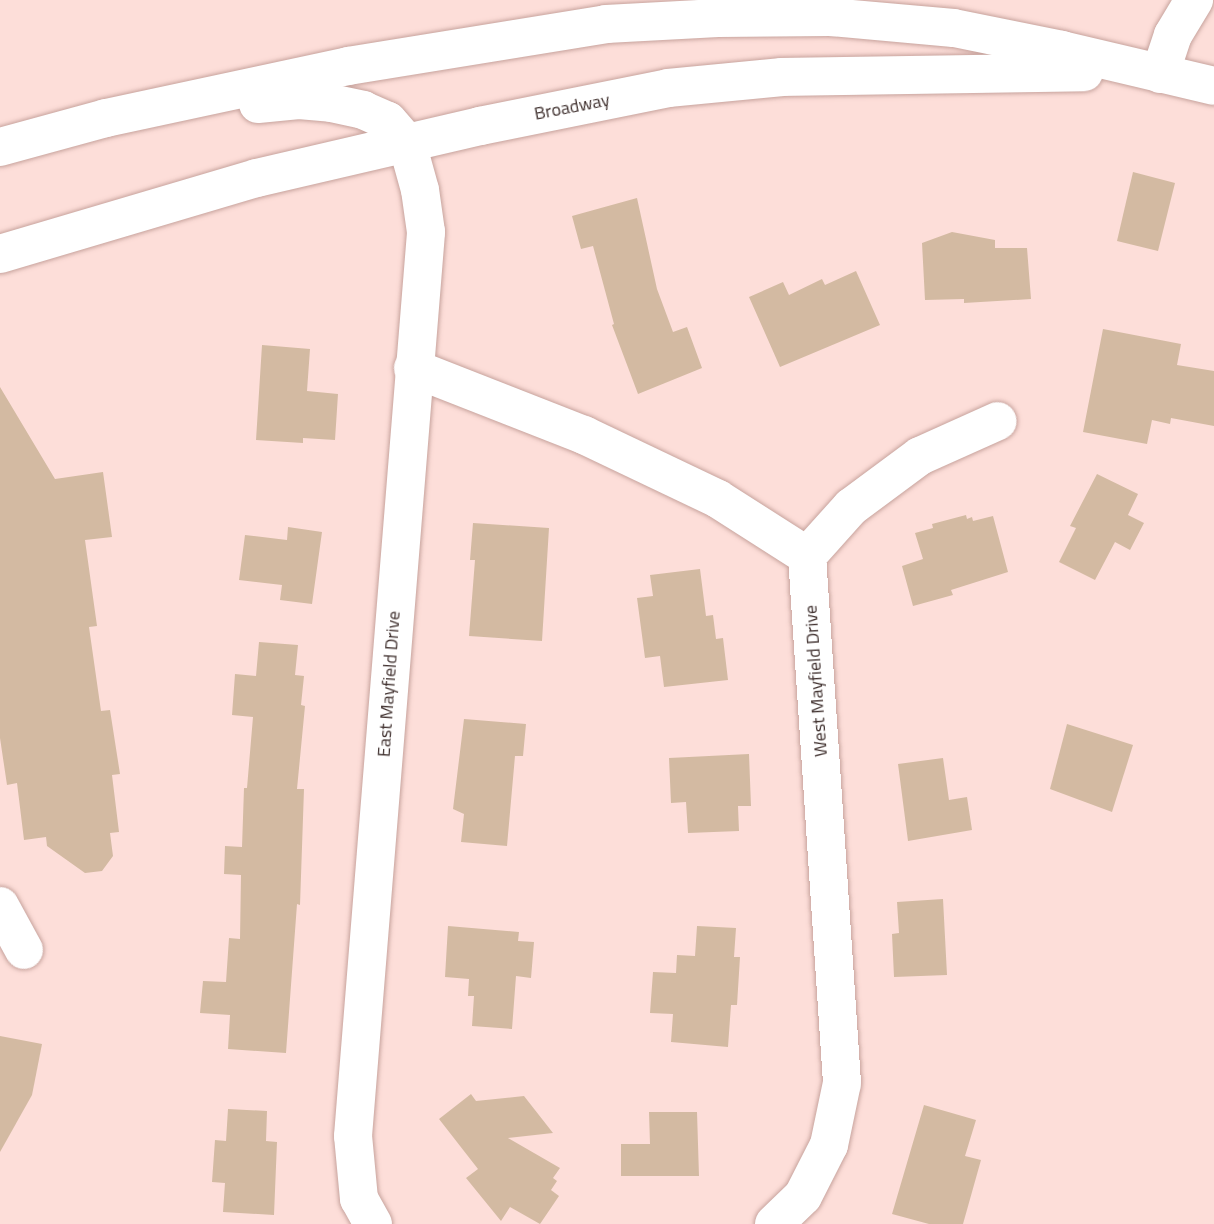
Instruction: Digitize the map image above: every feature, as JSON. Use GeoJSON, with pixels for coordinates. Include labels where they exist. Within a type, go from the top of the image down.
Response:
{"type":"FeatureCollection","features":[{"type":"Feature","properties":{"kind":"main road"},"geometry":{"type":"LineString","coordinates":[[1160,74],[1173,35],[1194,0]]}},
{"type":"Feature","properties":{"kind":"main road","name":"Broadway"},"geometry":{"type":"LineString","coordinates":[[0,147],[131,112],[604,12],[718,18],[830,17],[954,28],[1214,86]]}},
{"type":"Feature","properties":{"kind":"main road","name":"Broadway"},"geometry":{"type":"LineString","coordinates":[[0,254],[257,178],[407,142],[668,88],[782,77],[1045,71],[1160,74]]}},
{"type":"Feature","properties":{"kind":"main road"},"geometry":{"type":"LineString","coordinates":[[54,133],[227,107],[299,100],[363,110],[388,121],[407,142]]}},
{"type":"Feature","properties":{"kind":"main road","name":"East Mayfield Drive"},"geometry":{"type":"LineString","coordinates":[[373,1224],[359,1199],[353,1136],[426,232],[420,190],[407,142]]}},
{"type":"Feature","properties":{"kind":"main road"},"geometry":{"type":"LineString","coordinates":[[413,368],[584,435],[681,481],[718,499],[807,556],[851,507],[920,456],[998,421]]}},
{"type":"Feature","properties":{"kind":"main road","name":"West Mayfield Drive"},"geometry":{"type":"LineString","coordinates":[[775,1224],[803,1196],[829,1145],[842,1083],[807,556]]}},
{"type":"Feature","properties":{"kind":"main road"},"geometry":{"type":"LineString","coordinates":[[0,905],[24,950]]}},
{"type":"Feature","properties":{"kind":"building"},"geometry":{"type":"Polygon","coordinates":[[[1133,172],[1175,183],[1158,251],[1117,241],[1133,172]]]}},
{"type":"Feature","properties":{"kind":"building"},"geometry":{"type":"Polygon","coordinates":[[[637,198],[657,289],[673,332],[687,327],[702,368],[638,394],[612,325],[614,324],[593,246],[581,249],[572,216],[637,198]]]}},
{"type":"Feature","properties":{"kind":"building"},"geometry":{"type":"Polygon","coordinates":[[[952,232],[995,240],[995,248],[1027,248],[1031,299],[964,303],[964,299],[925,300],[922,243],[952,232]]]}},
{"type":"Feature","properties":{"kind":"building"},"geometry":{"type":"Polygon","coordinates":[[[856,271],[880,325],[780,367],[749,297],[783,282],[789,295],[822,279],[825,285],[856,271]]]}},
{"type":"Feature","properties":{"kind":"building"},"geometry":{"type":"Polygon","coordinates":[[[1103,329],[1181,344],[1177,365],[1214,371],[1214,426],[1171,418],[1170,424],[1152,420],[1147,444],[1083,432],[1103,329]]]}},
{"type":"Feature","properties":{"kind":"building"},"geometry":{"type":"Polygon","coordinates":[[[262,345],[310,349],[307,391],[338,394],[335,440],[303,438],[303,443],[256,440],[262,345]]]}},
{"type":"Feature","properties":{"kind":"building"},"geometry":{"type":"Polygon","coordinates":[[[0,387],[55,479],[103,472],[112,537],[85,540],[97,626],[89,627],[101,711],[110,710],[120,774],[112,775],[119,832],[110,833],[113,856],[102,871],[85,873],[47,846],[46,837],[24,840],[17,783],[7,785],[0,738],[0,387]]]}},
{"type":"Feature","properties":{"kind":"building"},"geometry":{"type":"Polygon","coordinates":[[[1097,474],[1138,494],[1128,515],[1144,523],[1130,550],[1115,542],[1095,580],[1059,562],[1076,528],[1070,526],[1097,474]]]}},
{"type":"Feature","properties":{"kind":"building"},"geometry":{"type":"Polygon","coordinates":[[[966,515],[967,519],[972,517],[973,521],[993,516],[1008,572],[951,590],[953,595],[913,606],[902,566],[923,559],[915,533],[933,528],[932,524],[966,515]]]}},
{"type":"Feature","properties":{"kind":"building"},"geometry":{"type":"Polygon","coordinates":[[[473,523],[549,528],[542,641],[469,636],[475,560],[470,560],[473,523]]]}},
{"type":"Feature","properties":{"kind":"building"},"geometry":{"type":"Polygon","coordinates":[[[288,527],[322,532],[312,604],[280,600],[282,585],[239,580],[245,535],[287,540],[288,527]]]}},
{"type":"Feature","properties":{"kind":"building"},"geometry":{"type":"Polygon","coordinates":[[[700,569],[706,616],[713,615],[716,639],[723,638],[728,680],[664,687],[660,656],[645,658],[637,598],[653,596],[650,575],[700,569]]]}},
{"type":"Feature","properties":{"kind":"building"},"geometry":{"type":"Polygon","coordinates":[[[259,642],[298,645],[295,675],[304,676],[301,705],[305,706],[297,789],[304,789],[300,905],[297,904],[286,1053],[228,1049],[230,1015],[200,1013],[203,981],[226,982],[229,938],[240,939],[241,875],[224,874],[225,846],[242,847],[244,788],[247,788],[253,717],[232,715],[235,674],[256,676],[259,642]]]}},
{"type":"Feature","properties":{"kind":"building"},"geometry":{"type":"Polygon","coordinates":[[[464,719],[526,724],[523,756],[515,756],[507,846],[461,842],[464,814],[453,809],[464,719]]]}},
{"type":"Feature","properties":{"kind":"building"},"geometry":{"type":"Polygon","coordinates":[[[1067,724],[1133,745],[1112,812],[1050,789],[1067,724]]]}},
{"type":"Feature","properties":{"kind":"building"},"geometry":{"type":"Polygon","coordinates":[[[749,754],[751,806],[738,806],[739,831],[688,833],[686,802],[671,803],[669,758],[749,754]]]}},
{"type":"Feature","properties":{"kind":"building"},"geometry":{"type":"Polygon","coordinates":[[[943,758],[949,800],[967,797],[972,830],[908,841],[898,764],[943,758]]]}},
{"type":"Feature","properties":{"kind":"building"},"geometry":{"type":"Polygon","coordinates":[[[943,899],[947,975],[894,977],[892,934],[899,933],[897,902],[943,899]]]}},
{"type":"Feature","properties":{"kind":"building"},"geometry":{"type":"Polygon","coordinates":[[[448,926],[519,932],[518,941],[534,942],[531,978],[516,976],[512,1029],[472,1026],[474,996],[468,996],[469,979],[445,977],[448,926]]]}},
{"type":"Feature","properties":{"kind":"building"},"geometry":{"type":"Polygon","coordinates":[[[697,926],[736,928],[734,957],[740,957],[737,1005],[731,1005],[728,1047],[671,1042],[673,1014],[650,1013],[653,972],[676,973],[677,955],[695,956],[697,926]]]}},
{"type":"Feature","properties":{"kind":"building"},"geometry":{"type":"Polygon","coordinates":[[[0,1036],[42,1044],[32,1095],[0,1152],[0,1036]]]}},
{"type":"Feature","properties":{"kind":"building"},"geometry":{"type":"Polygon","coordinates":[[[471,1094],[476,1101],[524,1096],[553,1133],[508,1138],[560,1168],[553,1178],[557,1181],[551,1190],[559,1196],[540,1224],[510,1207],[501,1221],[466,1178],[478,1169],[439,1119],[471,1094]]]}},
{"type":"Feature","properties":{"kind":"building"},"geometry":{"type":"Polygon","coordinates":[[[924,1105],[976,1120],[965,1156],[981,1160],[963,1224],[929,1224],[892,1214],[924,1105]]]}},
{"type":"Feature","properties":{"kind":"building"},"geometry":{"type":"Polygon","coordinates":[[[228,1109],[267,1111],[266,1141],[277,1142],[274,1215],[223,1212],[225,1183],[212,1182],[215,1140],[226,1141],[228,1109]]]}},
{"type":"Feature","properties":{"kind":"building"},"geometry":{"type":"Polygon","coordinates":[[[649,1112],[697,1112],[699,1176],[621,1176],[621,1144],[650,1144],[649,1112]]]}}]}
